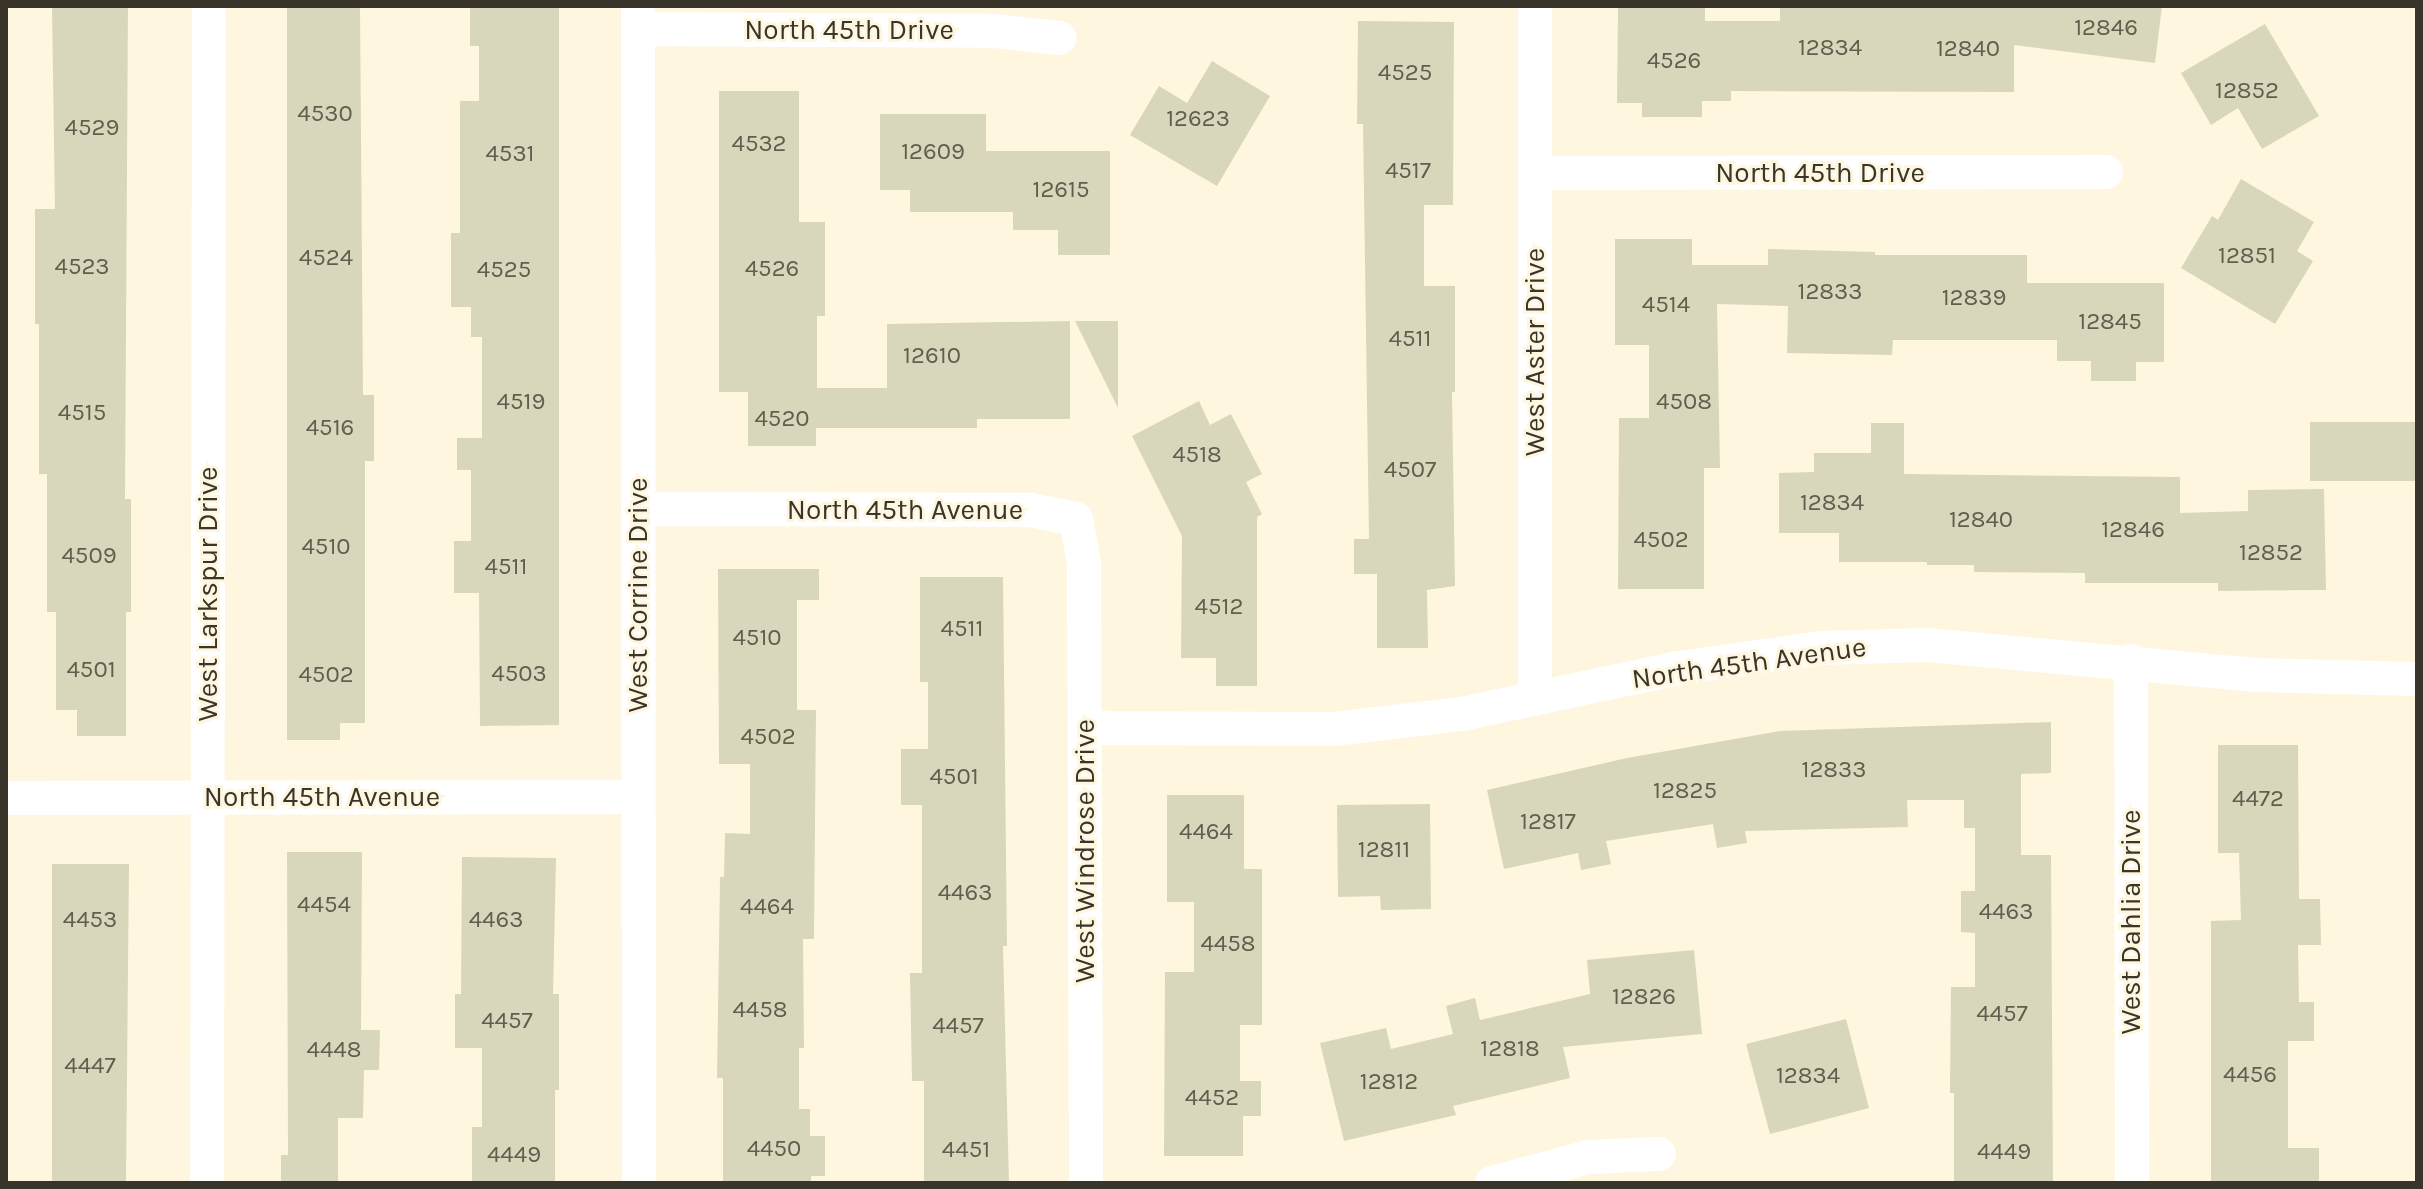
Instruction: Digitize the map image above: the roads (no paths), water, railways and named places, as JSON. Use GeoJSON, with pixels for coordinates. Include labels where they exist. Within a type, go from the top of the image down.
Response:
{"type":"FeatureCollection","features":[{"type":"Feature","properties":{"kind":"street","name":"West Larkspur Drive"},"geometry":{"type":"LineString","coordinates":[[207,1183],[209,6]]}},
{"type":"Feature","properties":{"kind":"street","name":"West Aster Drive"},"geometry":{"type":"LineString","coordinates":[[1535,6],[1535,699]]}},
{"type":"Feature","properties":{"kind":"street","name":"North 45th Drive"},"geometry":{"type":"LineString","coordinates":[[638,18],[994,31],[1060,38]]}},
{"type":"Feature","properties":{"kind":"street","name":"West Corrine Drive"},"geometry":{"type":"LineString","coordinates":[[638,18],[639,1183]]}},
{"type":"Feature","properties":{"kind":"street","name":"North 45th Drive"},"geometry":{"type":"LineString","coordinates":[[1535,173],[2106,172]]}},
{"type":"Feature","properties":{"kind":"street","name":"North 45th Avenue"},"geometry":{"type":"LineString","coordinates":[[638,509],[1030,510],[1076,519]]}},
{"type":"Feature","properties":{"kind":"street","name":"West Windrose Drive"},"geometry":{"type":"LineString","coordinates":[[1076,519],[1084,564],[1086,1183]]}},
{"type":"Feature","properties":{"kind":"street","name":"North 45th Avenue"},"geometry":{"type":"LineString","coordinates":[[1085,728],[1334,729],[1462,714],[1679,668],[1821,648],[1927,645],[2131,661],[2255,675],[2417,679]]}},
{"type":"Feature","properties":{"kind":"street","name":"West Dahlia Drive"},"geometry":{"type":"LineString","coordinates":[[2131,661],[2132,1183]]}},
{"type":"Feature","properties":{"kind":"street","name":"North 45th Avenue"},"geometry":{"type":"LineString","coordinates":[[6,798],[638,797]]}},
{"type":"Feature","properties":{"kind":"street"},"geometry":{"type":"LineString","coordinates":[[1492,1183],[1588,1157],[1659,1154]]}}]}
